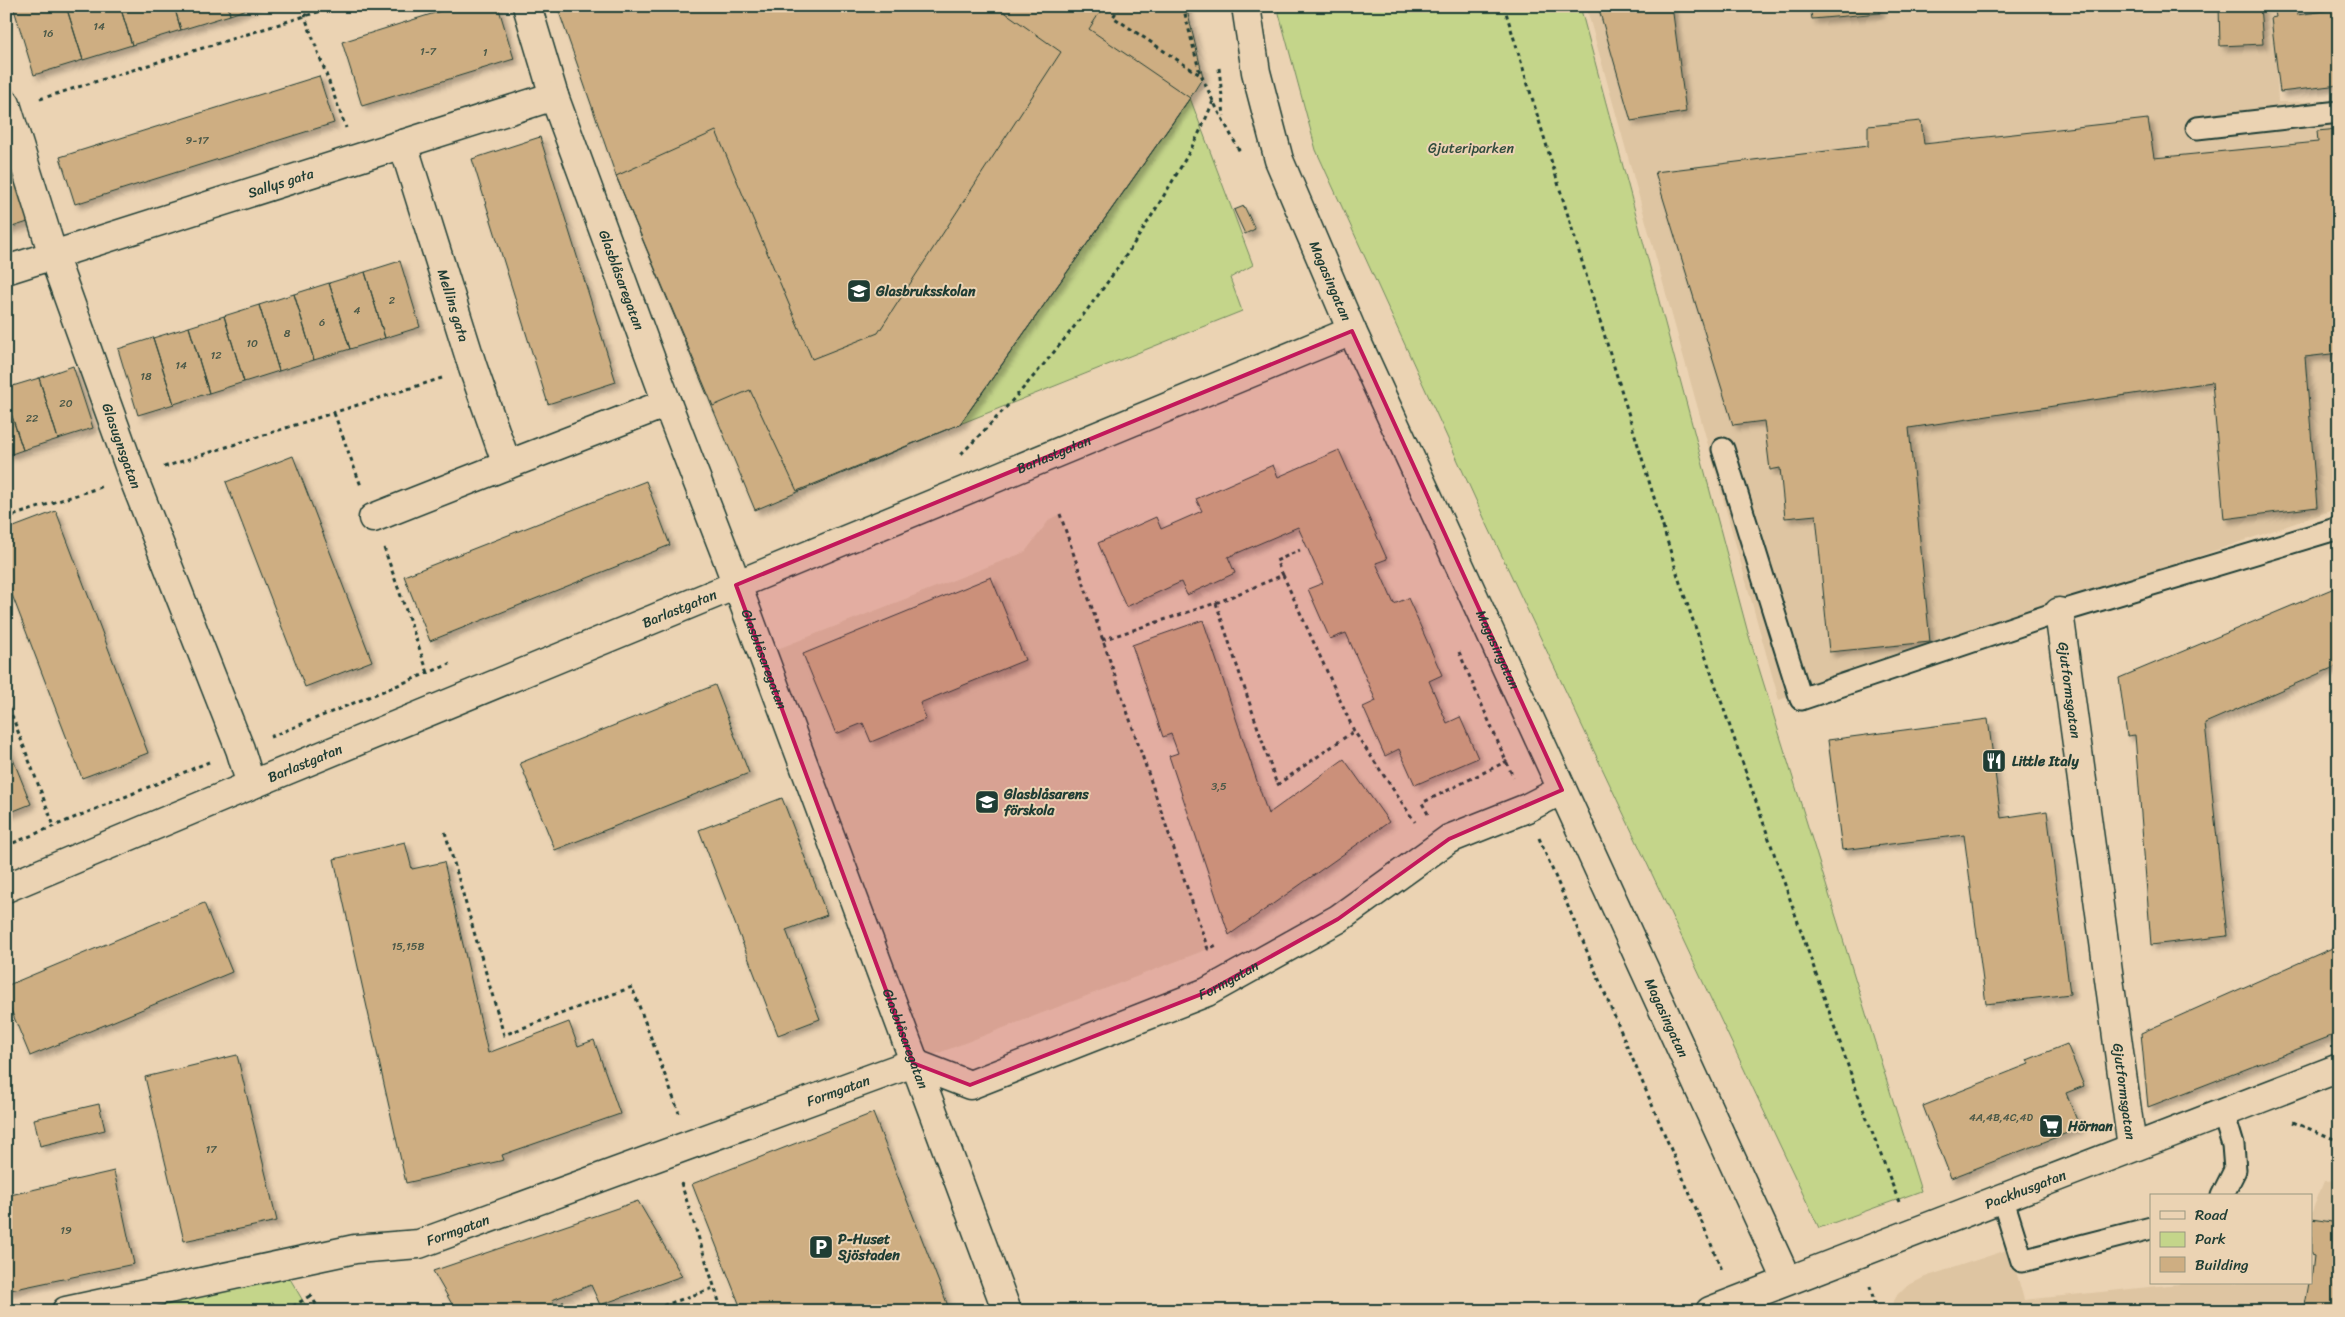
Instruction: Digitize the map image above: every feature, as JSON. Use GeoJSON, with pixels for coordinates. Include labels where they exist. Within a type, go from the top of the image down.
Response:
{"type":"FeatureCollection","features":[{"type":"Feature","properties":{"kind":"street","name":"Glasblåsaregatan"},"geometry":{"type":"LineString","coordinates":[[527,6],[554,96],[1007,1311]]}},
{"type":"Feature","properties":{"kind":"street","name":"Magasingatan"},"geometry":{"type":"LineString","coordinates":[[1246,6],[1256,72],[1279,160],[1352,331],[1787,1280]]}},
{"type":"Feature","properties":{"kind":"street","name":"Sallys gata"},"geometry":{"type":"LineString","coordinates":[[6,270],[554,96]]}},
{"type":"Feature","properties":{"kind":"street","name":"Glasugnsgatan"},"geometry":{"type":"LineString","coordinates":[[7,106],[53,255],[133,477],[236,740],[251,785]]}},
{"type":"Feature","properties":{"kind":"street","name":"Mellins gata"},"geometry":{"type":"LineString","coordinates":[[403,144],[473,368],[507,465]]}},
{"type":"Feature","properties":{"kind":"street","name":"Barlastgatan"},"geometry":{"type":"LineString","coordinates":[[6,888],[1352,331]]}},
{"type":"Feature","properties":{"kind":"street"},"geometry":{"type":"LineString","coordinates":[[373,518],[667,403]]}},
{"type":"Feature","properties":{"kind":"street","name":"Gjutformsgatan"},"geometry":{"type":"LineString","coordinates":[[2059,612],[2132,1147]]}},
{"type":"Feature","properties":{"kind":"street","name":"Formgatan"},"geometry":{"type":"LineString","coordinates":[[66,1311],[354,1249],[419,1244],[913,1063],[970,1085],[1198,996],[1338,919],[1437,833],[1449,839],[1527,808],[1562,790]]}},
{"type":"Feature","properties":{"kind":"street","name":"Packhusgatan"},"geometry":{"type":"LineString","coordinates":[[1723,1306],[2339,1068]]}},
{"type":"Feature","properties":{"kind":"lane"},"geometry":{"type":"LineString","coordinates":[[2197,128],[2339,112]]}},
{"type":"Feature","properties":{"kind":"lane"},"geometry":{"type":"LineString","coordinates":[[1723,449],[1801,700],[2059,612],[2339,528]]}},
{"type":"Feature","properties":{"kind":"lane"},"geometry":{"type":"LineString","coordinates":[[2223,1112],[2233,1145],[2235,1170],[2223,1194]]}},
{"type":"Feature","properties":{"kind":"lane"},"geometry":{"type":"LineString","coordinates":[[2002,1197],[2022,1261],[2150,1228]]}},
{"type":"Feature","properties":{"kind":"path"},"geometry":{"type":"LineString","coordinates":[[308,6],[305,17],[358,158]]}},
{"type":"Feature","properties":{"kind":"path"},"geometry":{"type":"LineString","coordinates":[[7,106],[305,17],[336,6]]}},
{"type":"Feature","properties":{"kind":"path"},"geometry":{"type":"LineString","coordinates":[[1120,6],[1113,17],[1203,77]]}},
{"type":"Feature","properties":{"kind":"path"},"geometry":{"type":"LineString","coordinates":[[1183,6],[1203,77],[1244,160]]}},
{"type":"Feature","properties":{"kind":"path"},"geometry":{"type":"LineString","coordinates":[[1504,6],[1681,586],[1862,1106],[1911,1232]]}},
{"type":"Feature","properties":{"kind":"path"},"geometry":{"type":"LineString","coordinates":[[955,460],[992,422],[1092,304],[1140,237],[1180,168],[1214,101]]}},
{"type":"Feature","properties":{"kind":"path"},"geometry":{"type":"LineString","coordinates":[[6,518],[473,368]]}},
{"type":"Feature","properties":{"kind":"path"},"geometry":{"type":"LineString","coordinates":[[1060,514],[1208,949],[1224,941]]}},
{"type":"Feature","properties":{"kind":"path"},"geometry":{"type":"LineString","coordinates":[[1300,550],[1276,561],[1354,731],[1421,830],[1437,833]]}},
{"type":"Feature","properties":{"kind":"path"},"geometry":{"type":"LineString","coordinates":[[1102,640],[1216,603],[1283,575]]}},
{"type":"Feature","properties":{"kind":"path"},"geometry":{"type":"LineString","coordinates":[[1216,603],[1277,785],[1354,731]]}},
{"type":"Feature","properties":{"kind":"path"},"geometry":{"type":"LineString","coordinates":[[1456,644],[1527,808],[1723,1306]]}},
{"type":"Feature","properties":{"kind":"path"},"geometry":{"type":"LineString","coordinates":[[6,700],[54,826]]}},
{"type":"Feature","properties":{"kind":"path"},"geometry":{"type":"LineString","coordinates":[[1437,833],[1422,802],[1506,761]]}},
{"type":"Feature","properties":{"kind":"path"},"geometry":{"type":"LineString","coordinates":[[446,832],[504,1035],[632,986],[681,1148],[714,1288],[722,1311]]}},
{"type":"Feature","properties":{"kind":"path"},"geometry":{"type":"LineString","coordinates":[[2293,1121],[2339,1141]]}},
{"type":"Feature","properties":{"kind":"path"},"geometry":{"type":"LineString","coordinates":[[1870,1286],[1876,1311]]}},
{"type":"Feature","properties":{"kind":"path"},"geometry":{"type":"LineString","coordinates":[[648,1311],[714,1288]]}},
{"type":"Feature","properties":{"kind":"path"},"geometry":{"type":"LineString","coordinates":[[286,1311],[311,1295]]}},
{"type":"Feature","properties":{"kind":"path"},"geometry":{"type":"LineString","coordinates":[[562,1302],[570,1311]]}},
{"type":"Feature","properties":{"kind":"highlighted area"},"geometry":{"type":"Polygon","coordinates":[[[1352,331],[1562,790],[1449,839],[1338,919],[1207,992],[970,1085],[913,1063],[736,585],[1352,331]]]}},
{"type":"Feature","properties":{"kind":"shaded area"},"geometry":{"type":"Polygon","coordinates":[[[1586,6],[2274,6],[2278,102],[2339,101],[2339,508],[1779,700],[1586,6]]]}},
{"type":"Feature","properties":{"kind":"shaded area","name":"Glasblåsarens förskola"},"geometry":{"type":"Polygon","coordinates":[[[1060,514],[1208,949],[913,1063],[762,655],[1025,552],[1050,519],[1060,514]]]}},
{"type":"Feature","properties":{"kind":"shaded area"},"geometry":{"type":"Polygon","coordinates":[[[2339,1180],[2339,1311],[1889,1311],[1896,1297],[1907,1286],[1925,1277],[2010,1249],[2024,1300],[2178,1284],[2312,1284],[2312,1211],[2324,1181],[2339,1180]]]}},
{"type":"Feature","properties":{"kind":"green space","name":"Gjuteriparken"},"geometry":{"type":"Polygon","coordinates":[[[1277,6],[1580,6],[1748,633],[1921,1191],[1819,1228],[1485,520],[1316,150],[1277,6]]]}},
{"type":"Feature","properties":{"kind":"green space"},"geometry":{"type":"Polygon","coordinates":[[[1190,98],[1253,265],[1230,278],[1242,311],[960,424],[1190,98]]]}},
{"type":"Feature","properties":{"kind":"green space"},"geometry":{"type":"Polygon","coordinates":[[[286,1272],[309,1311],[119,1311],[286,1272]]]}},
{"type":"Feature","properties":{"kind":"building"},"geometry":{"type":"Polygon","coordinates":[[[13,6],[66,6],[83,60],[34,75],[13,6]]]}},
{"type":"Feature","properties":{"kind":"building"},"geometry":{"type":"Polygon","coordinates":[[[66,6],[120,6],[132,45],[83,60],[66,6]]]}},
{"type":"Feature","properties":{"kind":"building"},"geometry":{"type":"Polygon","coordinates":[[[120,6],[174,6],[181,30],[132,45],[120,6]]]}},
{"type":"Feature","properties":{"kind":"building"},"geometry":{"type":"Polygon","coordinates":[[[174,6],[228,6],[230,15],[181,30],[174,6]]]}},
{"type":"Feature","properties":{"kind":"building"},"geometry":{"type":"Polygon","coordinates":[[[228,6],[256,6],[230,15],[228,6]]]}},
{"type":"Feature","properties":{"kind":"building"},"geometry":{"type":"Polygon","coordinates":[[[457,6],[498,6],[514,59],[362,106],[342,42],[457,6]]]}},
{"type":"Feature","properties":{"kind":"building","name":"Glasbruksskolan"},"geometry":{"type":"Polygon","coordinates":[[[557,6],[1186,6],[1203,77],[960,424],[755,510],[616,176],[557,6]]]}},
{"type":"Feature","properties":{"kind":"building"},"geometry":{"type":"Polygon","coordinates":[[[996,6],[1104,6],[1089,29],[1190,98],[960,424],[797,491],[750,390],[713,406],[616,176],[716,131],[812,359],[878,333],[1061,52],[996,6]]]}},
{"type":"Feature","properties":{"kind":"building"},"geometry":{"type":"Polygon","coordinates":[[[1598,6],[1672,6],[1686,112],[1631,121],[1598,6]]]}},
{"type":"Feature","properties":{"kind":"building"},"geometry":{"type":"Polygon","coordinates":[[[1810,6],[1879,6],[1880,13],[1812,19],[1810,6]]]}},
{"type":"Feature","properties":{"kind":"building"},"geometry":{"type":"Polygon","coordinates":[[[2219,6],[2260,6],[2263,44],[2220,46],[2219,6]]]}},
{"type":"Feature","properties":{"kind":"building"},"geometry":{"type":"Polygon","coordinates":[[[2274,6],[2296,6],[2297,15],[2339,9],[2339,85],[2280,92],[2271,18],[2276,17],[2274,6]]]}},
{"type":"Feature","properties":{"kind":"building"},"geometry":{"type":"Polygon","coordinates":[[[319,76],[334,123],[75,204],[60,157],[319,76]]]}},
{"type":"Feature","properties":{"kind":"building"},"geometry":{"type":"Polygon","coordinates":[[[2148,119],[2154,158],[2318,142],[2317,131],[2339,129],[2339,353],[2305,357],[2317,507],[2224,519],[2212,382],[1909,428],[1930,642],[1829,652],[1816,515],[1785,518],[1780,468],[1770,470],[1764,421],[1733,425],[1655,172],[1868,146],[1868,126],[1921,121],[1924,144],[2148,119]]]}},
{"type":"Feature","properties":{"kind":"building"},"geometry":{"type":"Polygon","coordinates":[[[540,137],[616,382],[548,404],[472,159],[540,137]]]}},
{"type":"Feature","properties":{"kind":"building"},"geometry":{"type":"Polygon","coordinates":[[[14,169],[31,221],[6,229],[6,171],[14,169]]]}},
{"type":"Feature","properties":{"kind":"building"},"geometry":{"type":"Polygon","coordinates":[[[1244,206],[1255,229],[1245,234],[1234,210],[1244,206]]]}},
{"type":"Feature","properties":{"kind":"building"},"geometry":{"type":"Polygon","coordinates":[[[400,261],[420,327],[385,338],[365,272],[400,261]]]}},
{"type":"Feature","properties":{"kind":"building"},"geometry":{"type":"Polygon","coordinates":[[[365,272],[385,338],[350,349],[329,283],[365,272]]]}},
{"type":"Feature","properties":{"kind":"building"},"geometry":{"type":"Polygon","coordinates":[[[329,283],[350,349],[314,360],[294,294],[329,283]]]}},
{"type":"Feature","properties":{"kind":"building"},"geometry":{"type":"Polygon","coordinates":[[[294,294],[314,360],[279,371],[259,305],[294,294]]]}},
{"type":"Feature","properties":{"kind":"building"},"geometry":{"type":"Polygon","coordinates":[[[259,305],[279,371],[244,382],[224,316],[259,305]]]}},
{"type":"Feature","properties":{"kind":"building"},"geometry":{"type":"Polygon","coordinates":[[[224,316],[244,382],[209,393],[189,327],[224,316]]]}},
{"type":"Feature","properties":{"kind":"building"},"geometry":{"type":"Polygon","coordinates":[[[189,327],[209,393],[174,404],[153,338],[189,327]]]}},
{"type":"Feature","properties":{"kind":"building"},"geometry":{"type":"Polygon","coordinates":[[[153,338],[174,404],[138,415],[118,349],[153,338]]]}},
{"type":"Feature","properties":{"kind":"building"},"geometry":{"type":"Polygon","coordinates":[[[73,366],[93,428],[58,439],[39,378],[73,366]]]}},
{"type":"Feature","properties":{"kind":"building"},"geometry":{"type":"Polygon","coordinates":[[[39,378],[58,439],[23,450],[6,398],[6,388],[39,378]]]}},
{"type":"Feature","properties":{"kind":"building"},"geometry":{"type":"Polygon","coordinates":[[[6,398],[23,450],[6,456],[6,398]]]}},
{"type":"Feature","properties":{"kind":"building"},"geometry":{"type":"Polygon","coordinates":[[[1339,450],[1387,559],[1376,563],[1394,604],[1408,598],[1442,675],[1429,681],[1447,723],[1460,717],[1478,758],[1415,785],[1399,749],[1385,756],[1363,707],[1376,701],[1346,633],[1330,639],[1308,589],[1323,583],[1298,527],[1228,557],[1235,573],[1187,595],[1181,582],[1126,607],[1098,543],[1156,517],[1161,529],[1202,511],[1196,499],[1273,465],[1278,477],[1339,450]]]}},
{"type":"Feature","properties":{"kind":"building"},"geometry":{"type":"Polygon","coordinates":[[[293,456],[372,661],[305,687],[226,482],[293,456]]]}},
{"type":"Feature","properties":{"kind":"building"},"geometry":{"type":"Polygon","coordinates":[[[646,481],[670,545],[430,641],[404,576],[646,481]]]}},
{"type":"Feature","properties":{"kind":"building"},"geometry":{"type":"Polygon","coordinates":[[[56,511],[148,753],[82,778],[6,579],[6,530],[56,511]]]}},
{"type":"Feature","properties":{"kind":"building"},"geometry":{"type":"Polygon","coordinates":[[[991,577],[1025,660],[920,703],[926,719],[871,742],[863,723],[836,734],[803,654],[991,577]]]}},
{"type":"Feature","properties":{"kind":"building"},"geometry":{"type":"Polygon","coordinates":[[[2339,586],[2339,665],[2205,723],[2227,936],[2151,945],[2135,735],[2127,736],[2119,678],[2339,586]]]}},
{"type":"Feature","properties":{"kind":"building"},"geometry":{"type":"Polygon","coordinates":[[[1203,620],[1268,814],[1344,759],[1389,822],[1229,935],[1169,756],[1178,753],[1171,734],[1163,737],[1132,645],[1203,620]]]}},
{"type":"Feature","properties":{"kind":"building"},"geometry":{"type":"Polygon","coordinates":[[[715,685],[749,773],[555,850],[520,763],[715,685]]]}},
{"type":"Feature","properties":{"kind":"building"},"geometry":{"type":"Polygon","coordinates":[[[1988,719],[2001,818],[2047,811],[2070,994],[1986,1004],[1964,835],[1842,850],[1828,740],[1988,719]]]}},
{"type":"Feature","properties":{"kind":"building"},"geometry":{"type":"Polygon","coordinates":[[[6,742],[31,804],[6,814],[6,742]]]}},
{"type":"Feature","properties":{"kind":"building"},"geometry":{"type":"Polygon","coordinates":[[[782,798],[827,915],[786,930],[820,1019],[778,1035],[699,830],[782,798]]]}},
{"type":"Feature","properties":{"kind":"building"},"geometry":{"type":"Polygon","coordinates":[[[405,842],[412,869],[444,862],[488,1053],[569,1022],[578,1046],[594,1040],[620,1114],[502,1155],[504,1160],[406,1183],[334,859],[405,842]]]}},
{"type":"Feature","properties":{"kind":"building"},"geometry":{"type":"Polygon","coordinates":[[[204,903],[232,972],[30,1056],[6,998],[6,986],[204,903]]]}},
{"type":"Feature","properties":{"kind":"building"},"geometry":{"type":"Polygon","coordinates":[[[2339,945],[2339,1033],[2148,1107],[2141,1033],[2339,945]]]}},
{"type":"Feature","properties":{"kind":"building"},"geometry":{"type":"Polygon","coordinates":[[[2067,1044],[2084,1086],[2066,1093],[2080,1128],[1951,1178],[1923,1106],[2029,1064],[2027,1060],[2067,1044]]]}},
{"type":"Feature","properties":{"kind":"building"},"geometry":{"type":"Polygon","coordinates":[[[237,1055],[277,1221],[184,1241],[145,1077],[237,1055]]]}},
{"type":"Feature","properties":{"kind":"building"},"geometry":{"type":"Polygon","coordinates":[[[99,1104],[105,1130],[40,1146],[34,1119],[99,1104]]]}},
{"type":"Feature","properties":{"kind":"building","name":"P-Huset Sjöstaden"},"geometry":{"type":"Polygon","coordinates":[[[873,1113],[950,1311],[742,1311],[692,1184],[873,1113]]]}},
{"type":"Feature","properties":{"kind":"building"},"geometry":{"type":"Polygon","coordinates":[[[114,1171],[134,1264],[6,1291],[6,1196],[114,1171]]]}},
{"type":"Feature","properties":{"kind":"building"},"geometry":{"type":"Polygon","coordinates":[[[638,1201],[682,1276],[600,1305],[591,1285],[552,1300],[559,1311],[456,1311],[433,1271],[638,1201]]]}},
{"type":"Feature","properties":{"kind":"building"},"geometry":{"type":"Polygon","coordinates":[[[2312,1219],[2339,1223],[2339,1311],[2304,1311],[2309,1284],[2312,1284],[2314,1256],[2312,1255],[2312,1219]]]}},
{"type":"Feature","properties":{"kind":"place","name":"Glasbruksskolan"},"geometry":{"type":"Point","coordinates":[859,291]}},
{"type":"Feature","properties":{"kind":"place","name":"Little Italy"},"geometry":{"type":"Point","coordinates":[1994,761]}},
{"type":"Feature","properties":{"kind":"place","name":"Glasblåsarens förskola"},"geometry":{"type":"Point","coordinates":[987,802]}},
{"type":"Feature","properties":{"kind":"place","name":"Hörnan"},"geometry":{"type":"Point","coordinates":[2051,1126]}},
{"type":"Feature","properties":{"kind":"place","name":"P-Huset Sjöstaden"},"geometry":{"type":"Point","coordinates":[821,1247]}}]}
